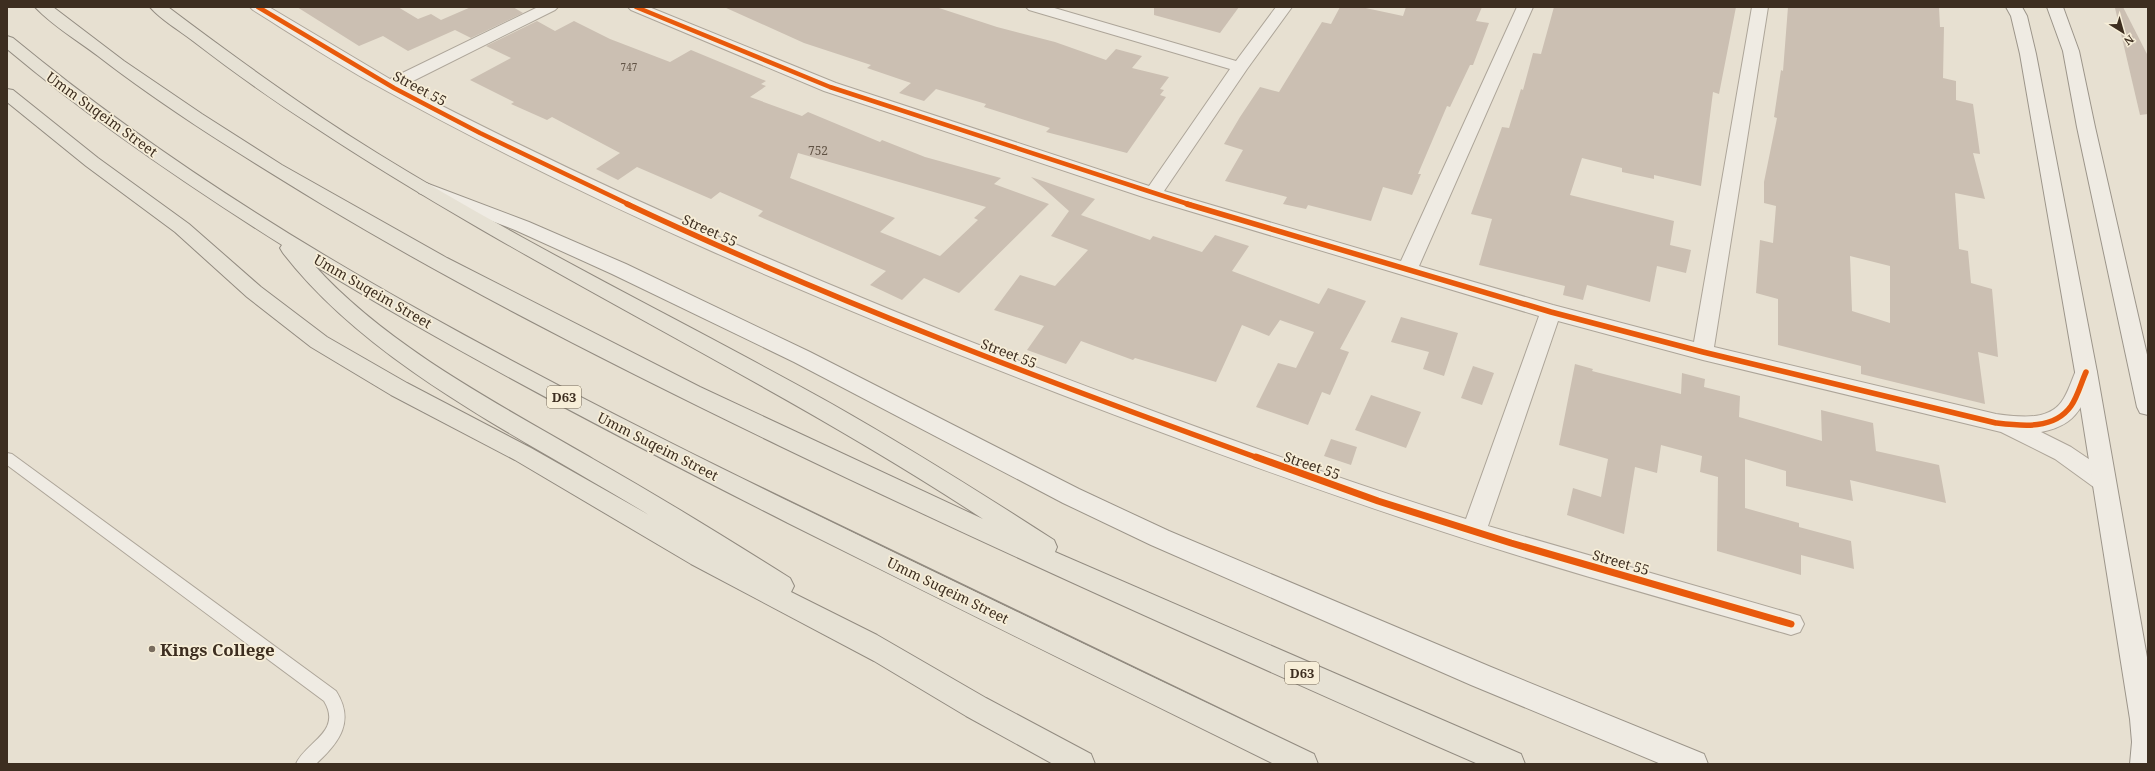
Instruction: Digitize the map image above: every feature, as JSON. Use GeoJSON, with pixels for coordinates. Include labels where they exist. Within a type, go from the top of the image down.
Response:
{"type":"FeatureCollection","features":[{"type":"Feature","properties":{"kind":"main road","name":"D63"},"geometry":{"type":"LineString","coordinates":[[43,7],[114,60],[237,146],[307,189],[436,262],[605,350],[747,420],[909,497],[1094,581],[1511,764]]}},
{"type":"Feature","properties":{"kind":"main road","name":"D63"},"geometry":{"type":"LineString","coordinates":[[158,7],[263,86],[426,189],[657,320],[855,427],[970,498],[1094,581]]}},
{"type":"Feature","properties":{"kind":"main road","name":"Umm Suqeim Street"},"geometry":{"type":"LineString","coordinates":[[7,41],[70,92],[132,138],[282,238],[489,358],[795,516],[1304,764]]}},
{"type":"Feature","properties":{"kind":"main road"},"geometry":{"type":"LineString","coordinates":[[7,94],[92,162],[182,228],[260,297],[319,342],[400,390],[523,454],[700,556],[880,652],[1081,764]]}},
{"type":"Feature","properties":{"kind":"main road"},"geometry":{"type":"LineString","coordinates":[[282,238],[302,264],[337,302],[419,364],[490,410],[712,542],[880,652]]}},
{"type":"Feature","properties":{"kind":"street","name":"Street 55"},"geometry":{"type":"LineString","coordinates":[[258,7],[390,86],[515,151],[652,217],[874,313],[1004,364],[1284,469],[1474,532],[1791,624]]}},
{"type":"Feature","properties":{"kind":"street"},"geometry":{"type":"LineString","coordinates":[[390,86],[550,7]]}},
{"type":"Feature","properties":{"kind":"street"},"geometry":{"type":"LineString","coordinates":[[636,7],[830,87],[1153,194],[1551,312],[1703,352],[1996,423],[2052,447],[2103,481]]}},
{"type":"Feature","properties":{"kind":"street"},"geometry":{"type":"LineString","coordinates":[[1034,7],[1240,67]]}},
{"type":"Feature","properties":{"kind":"street"},"geometry":{"type":"LineString","coordinates":[[1153,194],[1240,67],[1284,7]]}},
{"type":"Feature","properties":{"kind":"street"},"geometry":{"type":"LineString","coordinates":[[1407,270],[1525,7]]}},
{"type":"Feature","properties":{"kind":"street"},"geometry":{"type":"LineString","coordinates":[[1703,352],[1760,7]]}},
{"type":"Feature","properties":{"kind":"street"},"geometry":{"type":"LineString","coordinates":[[2014,7],[2019,16],[2028,54],[2086,372],[2140,696],[2146,742],[2144,764]]}},
{"type":"Feature","properties":{"kind":"street"},"geometry":{"type":"LineString","coordinates":[[2055,7],[2061,17],[2072,54],[2084,118],[2148,406]]}},
{"type":"Feature","properties":{"kind":"street"},"geometry":{"type":"LineString","coordinates":[[426,189],[522,226],[626,273],[802,357],[1071,496],[1160,538],[1401,642],[1694,764]]}},
{"type":"Feature","properties":{"kind":"street"},"geometry":{"type":"LineString","coordinates":[[1474,532],[1551,312]]}},
{"type":"Feature","properties":{"kind":"street"},"geometry":{"type":"LineString","coordinates":[[1996,423],[2028,425],[2054,420],[2064,414],[2071,407],[2086,372]]}},
{"type":"Feature","properties":{"kind":"lane"},"geometry":{"type":"LineString","coordinates":[[7,458],[330,696],[336,702],[338,711],[334,732],[318,752],[304,764]]}},
{"type":"Feature","properties":{"kind":"building"},"geometry":{"type":"Polygon","coordinates":[[[297,7],[398,7],[418,19],[431,14],[441,20],[471,7],[513,7],[523,13],[471,38],[455,30],[408,51],[383,36],[359,46],[297,7]]]}},
{"type":"Feature","properties":{"kind":"building"},"geometry":{"type":"Polygon","coordinates":[[[724,7],[936,7],[997,27],[1055,42],[1106,60],[1116,49],[1142,56],[1132,68],[1169,77],[1160,89],[1164,90],[1160,95],[1166,97],[1127,153],[1046,132],[1050,128],[984,107],[986,104],[936,89],[924,101],[899,93],[911,83],[867,68],[871,65],[804,43],[724,7]]]}},
{"type":"Feature","properties":{"kind":"building"},"geometry":{"type":"Polygon","coordinates":[[[1154,7],[1239,7],[1220,33],[1154,15],[1154,7]]]}},
{"type":"Feature","properties":{"kind":"building"},"geometry":{"type":"Polygon","coordinates":[[[1340,7],[1361,7],[1403,16],[1406,7],[1482,7],[1476,21],[1489,23],[1473,65],[1470,65],[1450,107],[1447,106],[1418,174],[1421,174],[1412,195],[1383,187],[1371,221],[1308,205],[1306,209],[1283,204],[1287,197],[1225,181],[1243,150],[1224,144],[1240,117],[1260,87],[1279,92],[1322,22],[1331,24],[1340,7]]]}},
{"type":"Feature","properties":{"kind":"building"},"geometry":{"type":"Polygon","coordinates":[[[1554,7],[1736,7],[1719,94],[1713,92],[1701,186],[1654,175],[1654,179],[1622,172],[1622,168],[1582,158],[1570,195],[1674,221],[1670,245],[1691,250],[1686,273],[1657,266],[1650,302],[1587,285],[1583,300],[1563,295],[1565,286],[1479,265],[1492,219],[1471,214],[1502,127],[1509,128],[1521,89],[1523,90],[1533,53],[1541,54],[1554,7]]]}},
{"type":"Feature","properties":{"kind":"building"},"geometry":{"type":"Polygon","coordinates":[[[1788,7],[1939,7],[1940,27],[1944,27],[1943,78],[1956,81],[1956,100],[1973,104],[1980,154],[1973,153],[1985,199],[1955,193],[1959,249],[1968,251],[1971,283],[1992,289],[1998,357],[1978,352],[1985,404],[1861,374],[1861,366],[1778,345],[1778,299],[1756,293],[1760,240],[1773,243],[1776,206],[1764,203],[1764,182],[1777,118],[1774,117],[1781,70],[1783,71],[1788,7]],[[1850,256],[1852,311],[1890,323],[1890,266],[1850,256]]]}},
{"type":"Feature","properties":{"kind":"building"},"geometry":{"type":"Polygon","coordinates":[[[2123,7],[2148,56],[2148,114],[2140,115],[2115,8],[2123,7]]]}},
{"type":"Feature","properties":{"kind":"building"},"geometry":{"type":"Polygon","coordinates":[[[537,21],[555,31],[574,21],[610,39],[670,62],[691,50],[766,81],[761,84],[766,86],[750,97],[802,116],[808,112],[880,142],[882,140],[925,157],[1001,178],[994,184],[1049,204],[959,293],[924,278],[902,300],[870,285],[886,271],[758,216],[763,211],[720,192],[711,199],[637,167],[618,180],[596,169],[620,153],[552,117],[547,120],[511,104],[514,102],[470,80],[511,58],[486,46],[537,21]],[[798,153],[790,178],[895,218],[880,232],[940,256],[978,220],[974,218],[986,207],[798,153]]]}},
{"type":"Feature","properties":{"kind":"building"},"geometry":{"type":"Polygon","coordinates":[[[1031,177],[1095,199],[1081,215],[1150,240],[1153,236],[1202,252],[1215,235],[1249,246],[1232,271],[1319,304],[1328,288],[1366,301],[1340,349],[1349,352],[1330,395],[1322,392],[1308,425],[1256,407],[1278,363],[1296,368],[1314,332],[1280,320],[1269,336],[1242,325],[1216,382],[1135,358],[1133,360],[1081,341],[1066,364],[1027,350],[1044,326],[994,310],[1020,275],[1055,286],[1088,250],[1051,236],[1069,211],[1031,177]]]}},
{"type":"Feature","properties":{"kind":"building"},"geometry":{"type":"Polygon","coordinates":[[[1401,317],[1458,333],[1444,376],[1423,369],[1429,352],[1391,342],[1401,317]]]}},
{"type":"Feature","properties":{"kind":"building"},"geometry":{"type":"Polygon","coordinates":[[[1575,364],[1593,369],[1592,371],[1681,394],[1682,373],[1705,379],[1704,387],[1740,396],[1739,417],[1822,441],[1821,410],[1873,423],[1876,451],[1939,465],[1946,503],[1850,480],[1853,501],[1786,486],[1786,471],[1745,459],[1745,508],[1799,523],[1799,527],[1851,541],[1854,569],[1801,555],[1801,575],[1717,551],[1718,477],[1700,472],[1702,456],[1661,445],[1657,473],[1635,467],[1624,534],[1567,515],[1573,488],[1601,497],[1608,459],[1559,445],[1575,364]]]}},
{"type":"Feature","properties":{"kind":"building"},"geometry":{"type":"Polygon","coordinates":[[[1473,366],[1494,373],[1482,405],[1461,398],[1473,366]]]}},
{"type":"Feature","properties":{"kind":"building"},"geometry":{"type":"Polygon","coordinates":[[[1371,395],[1421,412],[1406,448],[1355,430],[1371,395]]]}},
{"type":"Feature","properties":{"kind":"building"},"geometry":{"type":"Polygon","coordinates":[[[1331,439],[1357,447],[1351,465],[1324,456],[1331,439]]]}},
{"type":"Feature","properties":{"kind":"cycle path"},"geometry":{"type":"LineString","coordinates":[[258,7],[342,59],[394,88],[567,176],[654,217],[832,295],[921,331],[1102,401],[1378,501],[1551,556],[1791,624]]}},
{"type":"Feature","properties":{"kind":"cycle path"},"geometry":{"type":"LineString","coordinates":[[636,7],[830,87],[1153,194],[1551,312],[1703,352],[1996,423],[2015,425],[2037,425],[2047,423],[2065,414],[2076,398],[2086,372]]}},
{"type":"Feature","properties":{"kind":"place","name":"Kings College"},"geometry":{"type":"Point","coordinates":[152,649]}}]}
